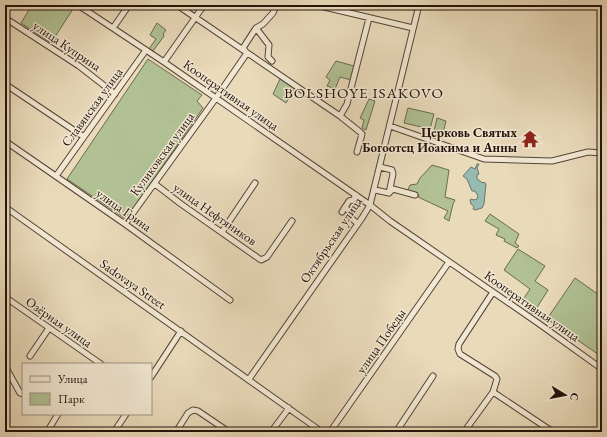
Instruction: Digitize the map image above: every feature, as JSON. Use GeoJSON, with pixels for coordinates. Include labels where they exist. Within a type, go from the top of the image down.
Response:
{"type":"FeatureCollection","features":[{"type":"Feature","properties":{"kind":"street","name":"Кооперативная улица"},"geometry":{"type":"LineString","coordinates":[[78,5],[164,62],[370,204],[390,221],[602,369]]}},
{"type":"Feature","properties":{"kind":"street"},"geometry":{"type":"LineString","coordinates":[[113,28],[129,5]]}},
{"type":"Feature","properties":{"kind":"street"},"geometry":{"type":"LineString","coordinates":[[177,5],[340,116],[362,134],[357,152]]}},
{"type":"Feature","properties":{"kind":"street"},"geometry":{"type":"LineString","coordinates":[[164,62],[204,5]]}},
{"type":"Feature","properties":{"kind":"street"},"geometry":{"type":"LineString","coordinates":[[247,53],[243,48],[256,28],[263,24],[273,13],[276,5]]}},
{"type":"Feature","properties":{"kind":"street"},"geometry":{"type":"LineString","coordinates":[[316,5],[414,28]]}},
{"type":"Feature","properties":{"kind":"street","name":"Октябрьская улица"},"geometry":{"type":"LineString","coordinates":[[249,379],[358,224],[370,204],[419,5]]}},
{"type":"Feature","properties":{"kind":"street","name":"улица Куприна"},"geometry":{"type":"LineString","coordinates":[[5,18],[79,66],[115,94]]}},
{"type":"Feature","properties":{"kind":"street"},"geometry":{"type":"LineString","coordinates":[[340,116],[347,104],[369,18]]}},
{"type":"Feature","properties":{"kind":"street"},"geometry":{"type":"LineString","coordinates":[[256,28],[269,45],[268,57],[272,61]]}},
{"type":"Feature","properties":{"kind":"street","name":"Славянская улица"},"geometry":{"type":"LineString","coordinates":[[56,176],[146,50]]}},
{"type":"Feature","properties":{"kind":"street","name":"Куликовская улица"},"geometry":{"type":"LineString","coordinates":[[125,224],[247,53]]}},
{"type":"Feature","properties":{"kind":"street"},"geometry":{"type":"LineString","coordinates":[[5,84],[84,137]]}},
{"type":"Feature","properties":{"kind":"street"},"geometry":{"type":"LineString","coordinates":[[390,126],[484,159],[552,161],[588,152],[602,153]]}},
{"type":"Feature","properties":{"kind":"street","name":"улица Грина"},"geometry":{"type":"LineString","coordinates":[[5,141],[125,224],[230,300]]}},
{"type":"Feature","properties":{"kind":"street"},"geometry":{"type":"LineString","coordinates":[[380,167],[392,170],[393,174],[389,193]]}},
{"type":"Feature","properties":{"kind":"street"},"geometry":{"type":"LineString","coordinates":[[222,232],[255,183]]}},
{"type":"Feature","properties":{"kind":"street","name":"улица Нефтяников"},"geometry":{"type":"LineString","coordinates":[[155,184],[181,204],[262,260],[267,257],[292,221]]}},
{"type":"Feature","properties":{"kind":"street"},"geometry":{"type":"LineString","coordinates":[[374,190],[389,193],[394,189],[415,195]]}},
{"type":"Feature","properties":{"kind":"street"},"geometry":{"type":"LineString","coordinates":[[342,212],[356,195]]}},
{"type":"Feature","properties":{"kind":"street","name":"Sadovaya Street"},"geometry":{"type":"LineString","coordinates":[[5,207],[249,379],[289,408],[315,430],[322,432]]}},
{"type":"Feature","properties":{"kind":"street"},"geometry":{"type":"LineString","coordinates":[[345,207],[351,213],[349,216],[358,224]]}},
{"type":"Feature","properties":{"kind":"street","name":"улица Победы"},"geometry":{"type":"LineString","coordinates":[[330,432],[449,262]]}},
{"type":"Feature","properties":{"kind":"street"},"geometry":{"type":"LineString","coordinates":[[464,432],[493,392],[497,379],[495,376],[460,354],[458,349],[459,344],[493,292]]}},
{"type":"Feature","properties":{"kind":"street","name":"Озёрная улица"},"geometry":{"type":"LineString","coordinates":[[5,297],[49,328],[92,362]]}},
{"type":"Feature","properties":{"kind":"street"},"geometry":{"type":"LineString","coordinates":[[30,356],[49,328]]}},
{"type":"Feature","properties":{"kind":"street"},"geometry":{"type":"LineString","coordinates":[[152,375],[180,331]]}},
{"type":"Feature","properties":{"kind":"street"},"geometry":{"type":"LineString","coordinates":[[5,366],[22,393]]}},
{"type":"Feature","properties":{"kind":"street"},"geometry":{"type":"LineString","coordinates":[[396,432],[433,376]]}},
{"type":"Feature","properties":{"kind":"street"},"geometry":{"type":"LineString","coordinates":[[493,392],[553,432]]}},
{"type":"Feature","properties":{"kind":"street"},"geometry":{"type":"LineString","coordinates":[[271,432],[289,408]]}},
{"type":"Feature","properties":{"kind":"street"},"geometry":{"type":"LineString","coordinates":[[176,432],[188,413],[193,410],[198,411],[229,432]]}},
{"type":"Feature","properties":{"kind":"street"},"geometry":{"type":"LineString","coordinates":[[47,432],[56,415]]}},
{"type":"Feature","properties":{"kind":"street"},"geometry":{"type":"LineString","coordinates":[[114,432],[125,415]]}},
{"type":"Feature","properties":{"kind":"green space"},"geometry":{"type":"Polygon","coordinates":[[[32,5],[67,5],[73,9],[51,43],[21,23],[32,5]]]}},
{"type":"Feature","properties":{"kind":"green space"},"geometry":{"type":"Polygon","coordinates":[[[157,23],[166,30],[163,34],[164,36],[153,51],[149,49],[156,39],[150,35],[157,23]]]}},
{"type":"Feature","properties":{"kind":"green space"},"geometry":{"type":"Polygon","coordinates":[[[148,59],[202,95],[197,101],[203,108],[126,219],[67,179],[148,59]]]}},
{"type":"Feature","properties":{"kind":"green space"},"geometry":{"type":"Polygon","coordinates":[[[336,61],[354,66],[351,80],[340,77],[335,89],[327,86],[330,80],[326,77],[336,61]]]}},
{"type":"Feature","properties":{"kind":"green space"},"geometry":{"type":"Polygon","coordinates":[[[280,79],[295,89],[286,103],[273,94],[280,79]]]}},
{"type":"Feature","properties":{"kind":"green space"},"geometry":{"type":"Polygon","coordinates":[[[369,99],[375,101],[366,130],[362,128],[364,120],[360,118],[369,99]]]}},
{"type":"Feature","properties":{"kind":"green space"},"geometry":{"type":"Polygon","coordinates":[[[408,108],[434,114],[430,129],[404,123],[408,108]]]}},
{"type":"Feature","properties":{"kind":"green space"},"geometry":{"type":"Polygon","coordinates":[[[437,118],[446,121],[442,137],[433,135],[437,118]]]}},
{"type":"Feature","properties":{"kind":"green space"},"geometry":{"type":"Polygon","coordinates":[[[432,165],[449,170],[445,197],[455,200],[449,221],[444,218],[448,211],[418,197],[419,195],[407,192],[410,185],[417,184],[420,178],[432,165]]]}},
{"type":"Feature","properties":{"kind":"green space"},"geometry":{"type":"Polygon","coordinates":[[[490,214],[519,234],[515,243],[519,246],[517,248],[504,241],[505,239],[496,235],[499,229],[485,221],[490,214]]]}},
{"type":"Feature","properties":{"kind":"green space"},"geometry":{"type":"Polygon","coordinates":[[[518,249],[545,266],[535,281],[548,290],[533,314],[520,304],[530,289],[504,270],[518,249]]]}},
{"type":"Feature","properties":{"kind":"green space"},"geometry":{"type":"Polygon","coordinates":[[[575,278],[602,297],[602,357],[547,319],[575,278]]]}},
{"type":"Feature","properties":{"kind":"water"},"geometry":{"type":"Polygon","coordinates":[[[477,164],[479,164],[477,168],[479,174],[477,175],[477,179],[486,184],[484,204],[482,208],[475,210],[473,209],[474,207],[470,200],[477,199],[478,196],[475,191],[472,191],[467,179],[463,176],[471,167],[475,169],[477,164]]]}},
{"type":"Feature","properties":{"kind":"place","name":"Церковь Святых Богоотец Иоакима и Анны"},"geometry":{"type":"Point","coordinates":[530,139]}},
{"type":"Feature","properties":{"kind":"district","name":"BOLSHOYE ISAKOVO"},"geometry":{"type":"Point","coordinates":[364,92]}}]}
